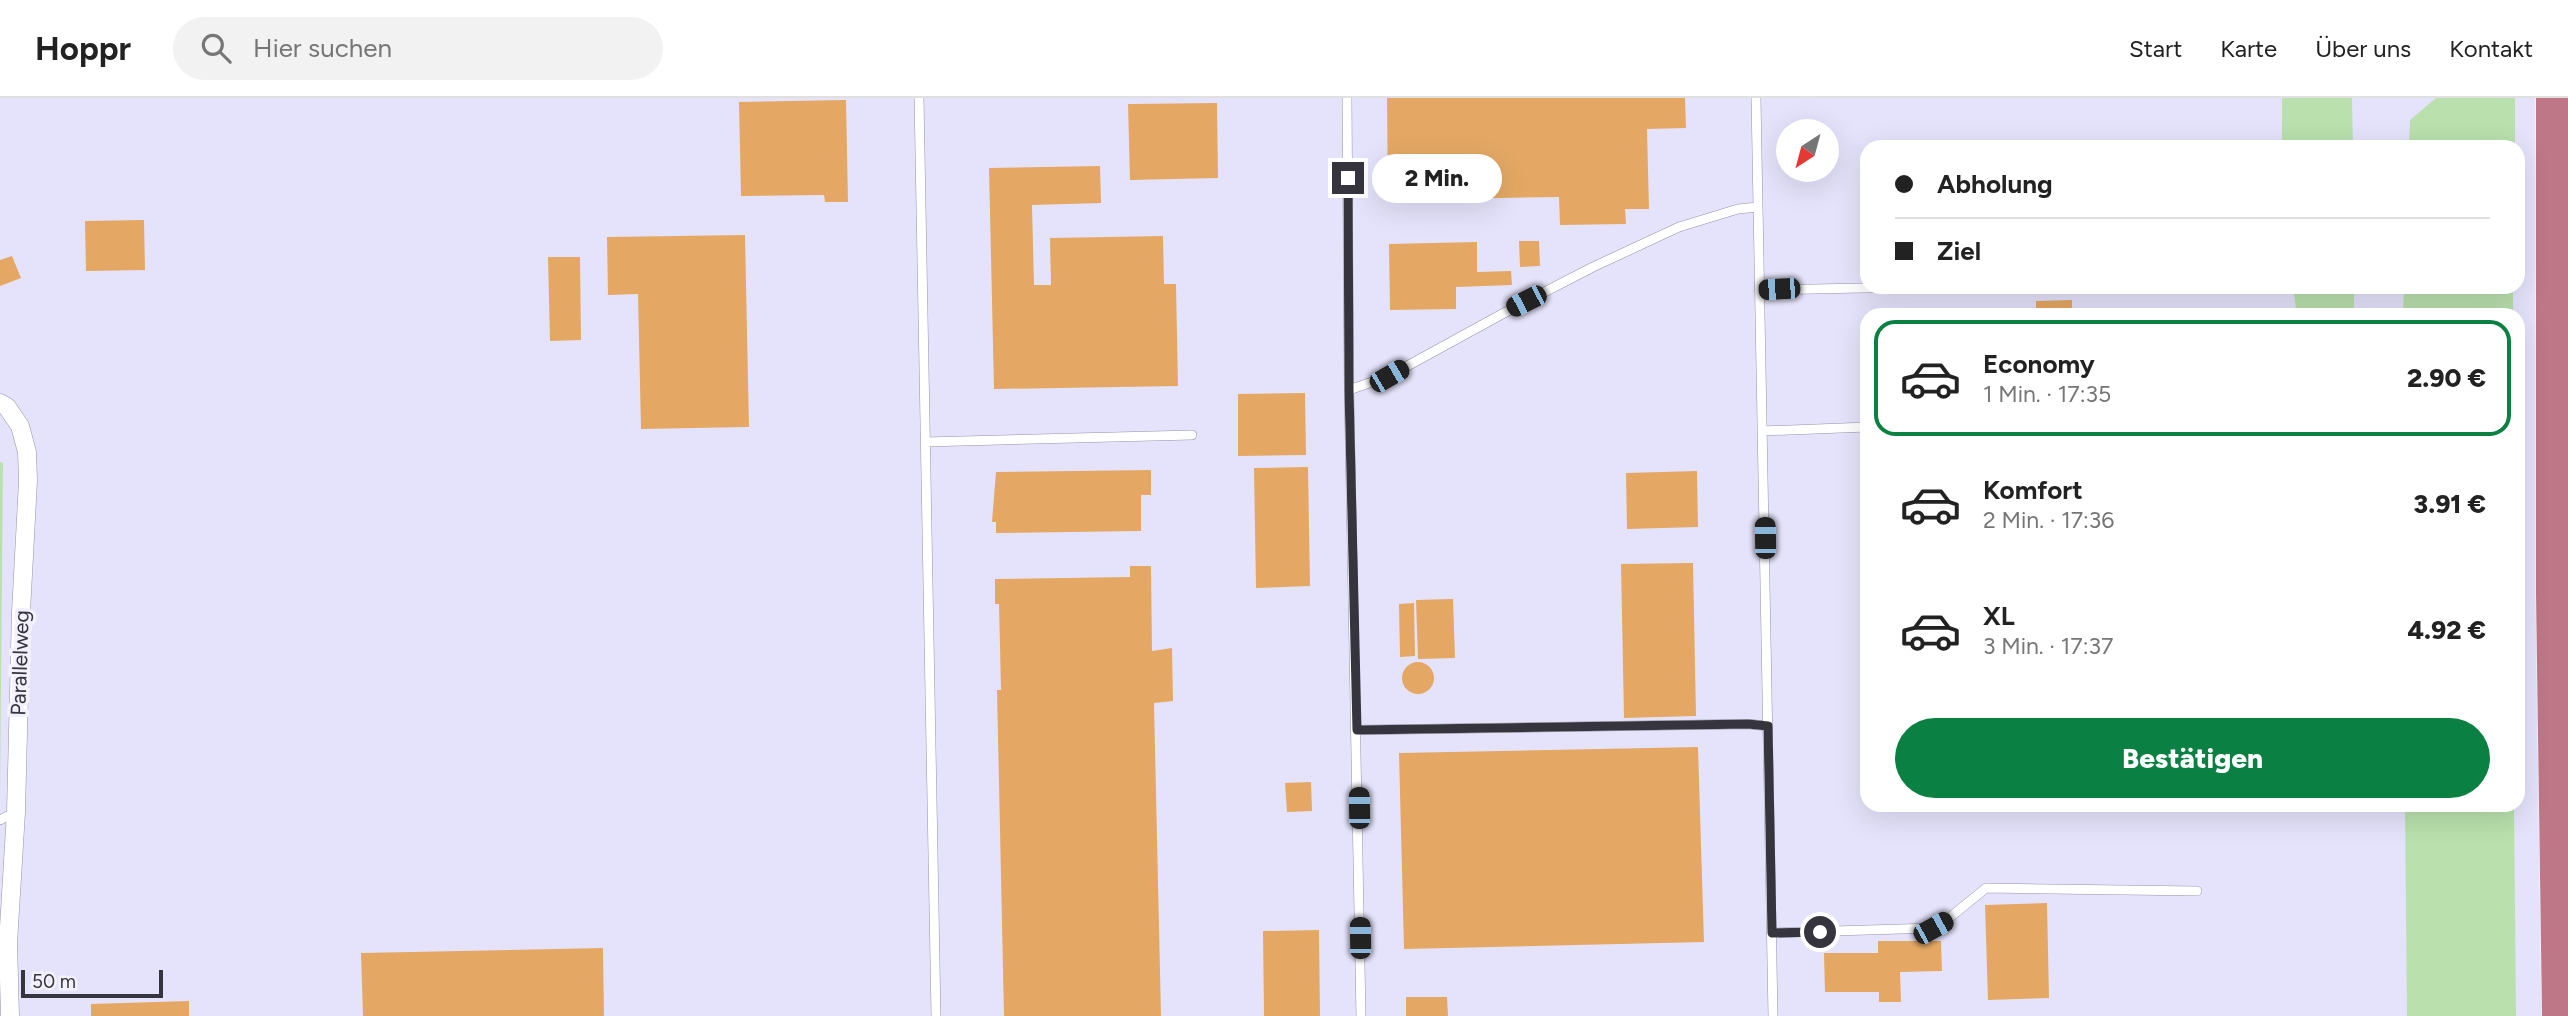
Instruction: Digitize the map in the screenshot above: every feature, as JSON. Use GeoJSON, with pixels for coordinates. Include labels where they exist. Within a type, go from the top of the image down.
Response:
{"type":"FeatureCollection","features":[{"type":"Feature","properties":{"kind":"highway"},"geometry":{"type":"LineString","coordinates":[[2552,98],[2553,593],[2558,1016]]}},
{"type":"Feature","properties":{"kind":"street","name":"Parallelweg"},"geometry":{"type":"LineString","coordinates":[[0,403],[7,407],[20,426],[27,452],[28,481],[8,816],[10,1016]]}},
{"type":"Feature","properties":{"kind":"lane"},"geometry":{"type":"LineString","coordinates":[[919,98],[936,1016]]}},
{"type":"Feature","properties":{"kind":"lane"},"geometry":{"type":"LineString","coordinates":[[1347,98],[1349,390],[1361,1016]]}},
{"type":"Feature","properties":{"kind":"lane"},"geometry":{"type":"LineString","coordinates":[[1756,98],[1773,1016]]}},
{"type":"Feature","properties":{"kind":"lane"},"geometry":{"type":"LineString","coordinates":[[1349,390],[1389,376],[1560,284],[1679,228],[1738,209],[1758,207]]}},
{"type":"Feature","properties":{"kind":"lane"},"geometry":{"type":"LineString","coordinates":[[1760,290],[1860,288]]}},
{"type":"Feature","properties":{"kind":"lane"},"geometry":{"type":"LineString","coordinates":[[1762,431],[1860,427]]}},
{"type":"Feature","properties":{"kind":"lane"},"geometry":{"type":"LineString","coordinates":[[925,442],[1192,435]]}},
{"type":"Feature","properties":{"kind":"lane"},"geometry":{"type":"LineString","coordinates":[[1357,730],[1748,724],[1768,726]]}},
{"type":"Feature","properties":{"kind":"lane"},"geometry":{"type":"LineString","coordinates":[[1772,933],[1933,928],[1986,888],[2197,891]]}},
{"type":"Feature","properties":{"kind":"green space"},"geometry":{"type":"Polygon","coordinates":[[[2282,98],[2352,98],[2353,140],[2282,140],[2282,98]]]}},
{"type":"Feature","properties":{"kind":"green space"},"geometry":{"type":"Polygon","coordinates":[[[2436,98],[2515,98],[2515,140],[2409,140],[2410,120],[2436,98]]]}},
{"type":"Feature","properties":{"kind":"green space"},"geometry":{"type":"Polygon","coordinates":[[[2294,294],[2354,294],[2354,308],[2296,308],[2294,294]]]}},
{"type":"Feature","properties":{"kind":"green space"},"geometry":{"type":"Polygon","coordinates":[[[2404,294],[2513,294],[2513,308],[2403,308],[2404,294]]]}},
{"type":"Feature","properties":{"kind":"green space"},"geometry":{"type":"Polygon","coordinates":[[[0,462],[3,463],[0,797],[0,462]]]}},
{"type":"Feature","properties":{"kind":"green space"},"geometry":{"type":"Polygon","coordinates":[[[2405,812],[2514,812],[2516,1016],[2407,1016],[2405,812]]]}},
{"type":"Feature","properties":{"kind":"building"},"geometry":{"type":"Polygon","coordinates":[[[1387,98],[1685,98],[1686,128],[1647,129],[1649,209],[1625,209],[1626,224],[1560,225],[1559,197],[1388,200],[1387,98]]]}},
{"type":"Feature","properties":{"kind":"building"},"geometry":{"type":"Polygon","coordinates":[[[846,100],[848,202],[825,202],[824,195],[741,196],[739,102],[846,100]]]}},
{"type":"Feature","properties":{"kind":"building"},"geometry":{"type":"Polygon","coordinates":[[[1217,103],[1218,178],[1130,180],[1128,104],[1217,103]]]}},
{"type":"Feature","properties":{"kind":"building"},"geometry":{"type":"Polygon","coordinates":[[[1100,166],[1101,203],[1032,205],[1034,285],[1051,285],[1050,238],[1163,236],[1164,284],[1176,284],[1178,386],[994,389],[989,168],[1100,166]]]}},
{"type":"Feature","properties":{"kind":"building"},"geometry":{"type":"Polygon","coordinates":[[[144,220],[145,270],[86,271],[85,221],[144,220]]]}},
{"type":"Feature","properties":{"kind":"building"},"geometry":{"type":"Polygon","coordinates":[[[745,235],[749,427],[641,429],[638,294],[608,295],[607,237],[745,235]]]}},
{"type":"Feature","properties":{"kind":"building"},"geometry":{"type":"Polygon","coordinates":[[[1519,241],[1539,241],[1540,266],[1520,267],[1519,241]]]}},
{"type":"Feature","properties":{"kind":"building"},"geometry":{"type":"Polygon","coordinates":[[[1477,242],[1477,272],[1511,271],[1512,285],[1456,287],[1456,309],[1390,310],[1389,244],[1477,242]]]}},
{"type":"Feature","properties":{"kind":"building"},"geometry":{"type":"Polygon","coordinates":[[[12,256],[21,278],[0,286],[0,260],[12,256]]]}},
{"type":"Feature","properties":{"kind":"building"},"geometry":{"type":"Polygon","coordinates":[[[548,257],[580,257],[581,340],[550,341],[548,257]]]}},
{"type":"Feature","properties":{"kind":"building"},"geometry":{"type":"Polygon","coordinates":[[[2072,300],[2072,308],[2036,308],[2036,301],[2072,300]]]}},
{"type":"Feature","properties":{"kind":"building"},"geometry":{"type":"Polygon","coordinates":[[[1305,393],[1306,455],[1238,456],[1238,394],[1305,393]]]}},
{"type":"Feature","properties":{"kind":"building"},"geometry":{"type":"Polygon","coordinates":[[[1308,467],[1310,586],[1256,588],[1254,468],[1308,467]]]}},
{"type":"Feature","properties":{"kind":"building"},"geometry":{"type":"Polygon","coordinates":[[[1151,470],[1151,495],[1141,495],[1141,531],[996,533],[996,522],[992,522],[996,472],[1151,470]]]}},
{"type":"Feature","properties":{"kind":"building"},"geometry":{"type":"Polygon","coordinates":[[[1697,471],[1698,527],[1627,529],[1626,473],[1697,471]]]}},
{"type":"Feature","properties":{"kind":"building"},"geometry":{"type":"Polygon","coordinates":[[[1693,563],[1696,716],[1624,718],[1621,564],[1693,563]]]}},
{"type":"Feature","properties":{"kind":"building"},"geometry":{"type":"Polygon","coordinates":[[[1130,566],[1151,566],[1152,651],[1172,648],[1173,701],[1154,703],[1161,1016],[1004,1016],[997,690],[1001,690],[999,604],[995,604],[995,579],[1130,577],[1130,566]]]}},
{"type":"Feature","properties":{"kind":"building"},"geometry":{"type":"Polygon","coordinates":[[[1453,599],[1455,658],[1418,659],[1416,600],[1453,599]]]}},
{"type":"Feature","properties":{"kind":"building"},"geometry":{"type":"Polygon","coordinates":[[[1414,603],[1415,656],[1400,657],[1399,604],[1414,603]]]}},
{"type":"Feature","properties":{"kind":"building"},"geometry":{"type":"Polygon","coordinates":[[[1418,662],[1430,666],[1434,678],[1430,690],[1418,694],[1406,690],[1402,678],[1406,666],[1418,662]]]}},
{"type":"Feature","properties":{"kind":"building"},"geometry":{"type":"Polygon","coordinates":[[[1698,747],[1704,942],[1404,949],[1399,753],[1698,747]]]}},
{"type":"Feature","properties":{"kind":"building"},"geometry":{"type":"Polygon","coordinates":[[[1311,782],[1312,811],[1287,812],[1285,783],[1311,782]]]}},
{"type":"Feature","properties":{"kind":"building"},"geometry":{"type":"Polygon","coordinates":[[[2047,903],[2049,998],[1988,1000],[1985,905],[2047,903]]]}},
{"type":"Feature","properties":{"kind":"building"},"geometry":{"type":"Polygon","coordinates":[[[1319,930],[1320,1016],[1264,1016],[1263,931],[1319,930]]]}},
{"type":"Feature","properties":{"kind":"building"},"geometry":{"type":"Polygon","coordinates":[[[1878,941],[1941,941],[1942,971],[1900,972],[1901,1002],[1879,1002],[1879,992],[1825,992],[1824,953],[1878,953],[1878,941]]]}},
{"type":"Feature","properties":{"kind":"building"},"geometry":{"type":"Polygon","coordinates":[[[603,948],[604,1016],[363,1016],[361,953],[603,948]]]}},
{"type":"Feature","properties":{"kind":"building"},"geometry":{"type":"Polygon","coordinates":[[[1406,997],[1447,997],[1448,1016],[1406,1016],[1406,997]]]}},
{"type":"Feature","properties":{"kind":"building"},"geometry":{"type":"Polygon","coordinates":[[[189,1001],[189,1016],[91,1016],[91,1004],[189,1001]]]}},
{"type":"Feature","properties":{"kind":"route"},"geometry":{"type":"LineString","coordinates":[[1348,178],[1349,390],[1357,730],[1748,724],[1768,726],[1772,933],[1820,932]]}}]}
